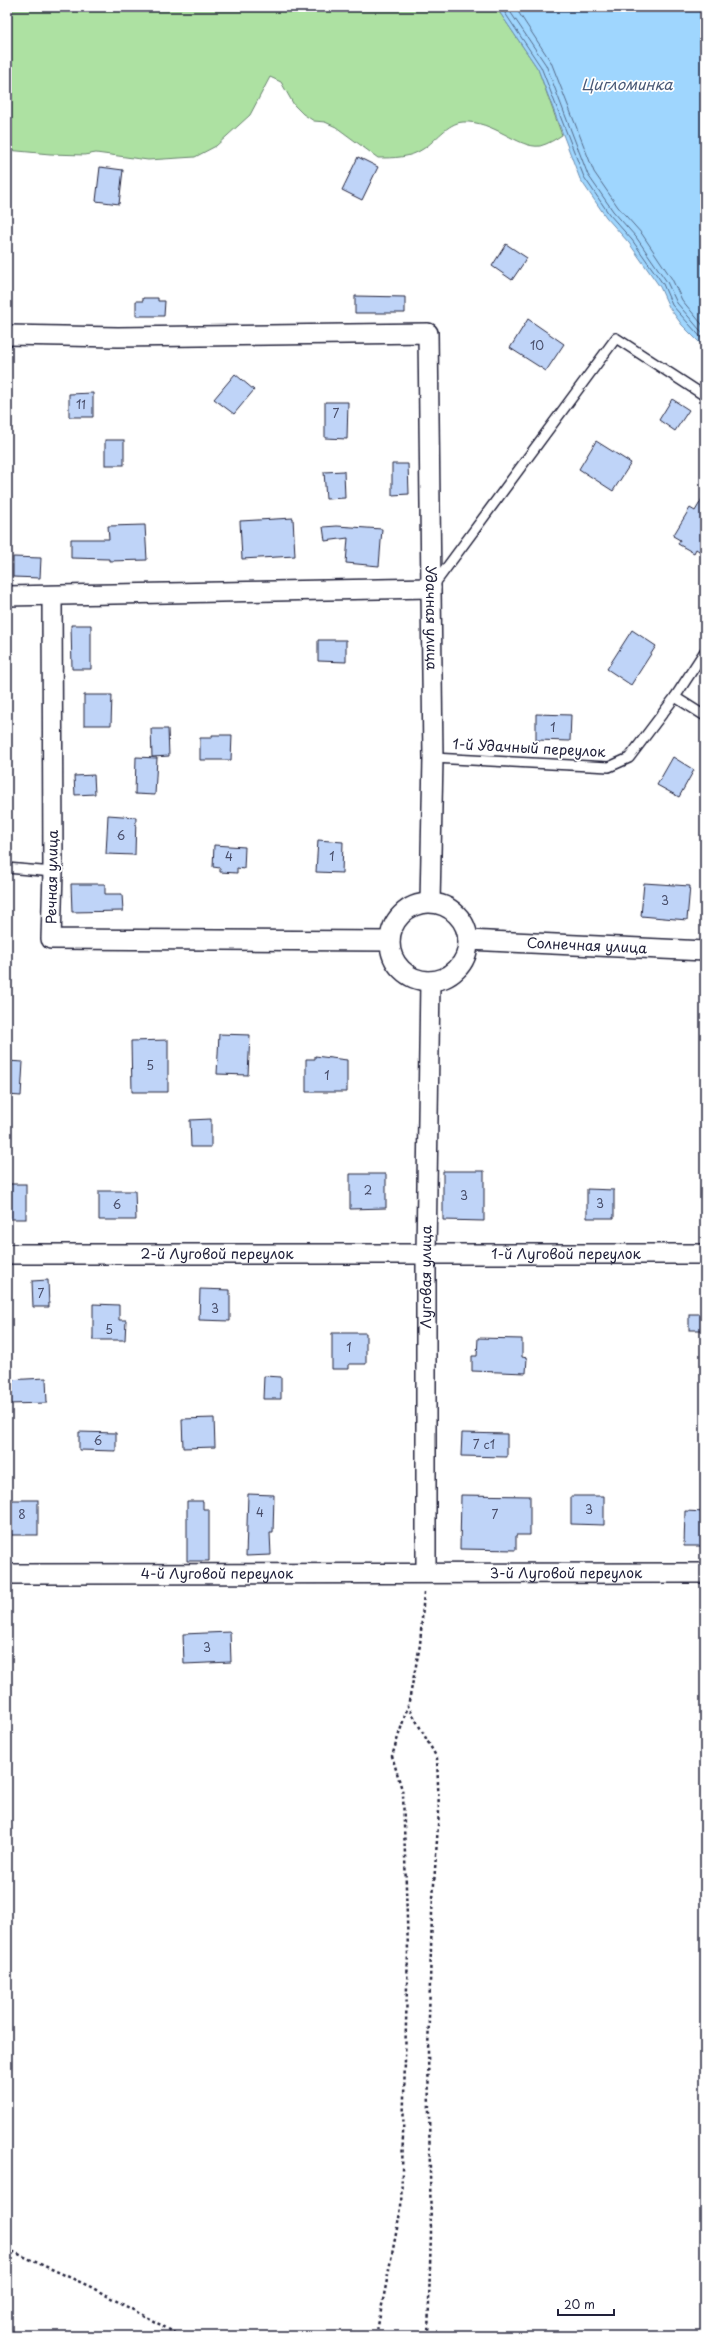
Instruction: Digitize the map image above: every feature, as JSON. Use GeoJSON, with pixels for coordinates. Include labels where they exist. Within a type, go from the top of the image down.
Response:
{"type":"FeatureCollection","features":[{"type":"Feature","properties":{"kind":"street","name":"Удачная улица"},"geometry":{"type":"LineString","coordinates":[[7,335],[118,337],[428,333],[433,758],[430,902]]}},
{"type":"Feature","properties":{"kind":"street"},"geometry":{"type":"LineString","coordinates":[[7,596],[431,588]]}},
{"type":"Feature","properties":{"kind":"street","name":"Речная улица"},"geometry":{"type":"LineString","coordinates":[[52,596],[53,872],[51,939],[390,941]]}},
{"type":"Feature","properties":{"kind":"street"},"geometry":{"type":"LineString","coordinates":[[430,902],[444,905],[456,913],[465,925],[468,940],[467,952],[462,964],[453,973],[442,979],[430,981],[417,979],[406,974],[397,965],[391,954],[390,941],[392,929],[402,914],[417,904],[430,902]]}},
{"type":"Feature","properties":{"kind":"street","name":"Солнечная улица"},"geometry":{"type":"LineString","coordinates":[[468,940],[705,951]]}},
{"type":"Feature","properties":{"kind":"street","name":"Луговая улица"},"geometry":{"type":"LineString","coordinates":[[426,1572],[426,1254],[430,981]]}},
{"type":"Feature","properties":{"kind":"street","name":"2-й Луговой переулок"},"geometry":{"type":"LineString","coordinates":[[7,1254],[426,1254]]}},
{"type":"Feature","properties":{"kind":"street","name":"1-й Луговой переулок"},"geometry":{"type":"LineString","coordinates":[[426,1254],[705,1254]]}},
{"type":"Feature","properties":{"kind":"street","name":"3-й Луговой переулок"},"geometry":{"type":"LineString","coordinates":[[426,1572],[705,1573]]}},
{"type":"Feature","properties":{"kind":"street","name":"4-й Луговой переулок"},"geometry":{"type":"LineString","coordinates":[[7,1574],[426,1572]]}},
{"type":"Feature","properties":{"kind":"lane"},"geometry":{"type":"LineString","coordinates":[[431,588],[616,338],[705,396]]}},
{"type":"Feature","properties":{"kind":"lane","name":"1-й Удачный переулок"},"geometry":{"type":"LineString","coordinates":[[433,758],[609,767],[629,758],[675,696],[705,651]]}},
{"type":"Feature","properties":{"kind":"lane"},"geometry":{"type":"LineString","coordinates":[[675,696],[705,716]]}},
{"type":"Feature","properties":{"kind":"lane"},"geometry":{"type":"LineString","coordinates":[[7,868],[53,872]]}},
{"type":"Feature","properties":{"kind":"path"},"geometry":{"type":"LineString","coordinates":[[376,2336],[401,2208],[408,1950],[403,1793],[392,1756],[408,1706],[420,1644],[426,1572]]}},
{"type":"Feature","properties":{"kind":"path"},"geometry":{"type":"LineString","coordinates":[[408,1706],[437,1758],[438,1811],[432,1913],[428,2052],[432,2233],[428,2336]]}},
{"type":"Feature","properties":{"kind":"path"},"geometry":{"type":"LineString","coordinates":[[7,2249],[89,2286],[181,2336]]}},
{"type":"Feature","properties":{"kind":"green space"},"geometry":{"type":"Polygon","coordinates":[[[7,7],[496,7],[538,69],[562,135],[543,145],[532,146],[485,125],[463,122],[457,123],[447,129],[428,146],[418,152],[401,157],[378,158],[336,127],[325,122],[314,121],[303,114],[294,105],[281,82],[270,77],[250,115],[216,146],[195,157],[148,160],[96,153],[84,155],[50,154],[7,150],[7,7]]]}},
{"type":"Feature","properties":{"kind":"water","name":"Цигломинка"},"geometry":{"type":"Polygon","coordinates":[[[496,7],[703,7],[705,9],[705,348],[682,325],[669,307],[660,287],[629,243],[606,217],[580,179],[538,69],[496,7]]]}},
{"type":"Feature","properties":{"kind":"building"},"geometry":{"type":"Polygon","coordinates":[[[358,157],[378,167],[362,200],[342,190],[358,157]]]}},
{"type":"Feature","properties":{"kind":"building"},"geometry":{"type":"Polygon","coordinates":[[[100,167],[123,170],[119,204],[96,201],[100,167]]]}},
{"type":"Feature","properties":{"kind":"building"},"geometry":{"type":"Polygon","coordinates":[[[506,244],[527,258],[512,280],[492,266],[506,244]]]}},
{"type":"Feature","properties":{"kind":"building"},"geometry":{"type":"Polygon","coordinates":[[[355,296],[405,297],[405,313],[355,313],[355,296]]]}},
{"type":"Feature","properties":{"kind":"building"},"geometry":{"type":"Polygon","coordinates":[[[143,298],[158,298],[158,301],[165,301],[164,316],[136,316],[136,301],[143,301],[143,298]]]}},
{"type":"Feature","properties":{"kind":"building"},"geometry":{"type":"Polygon","coordinates":[[[528,319],[564,344],[546,371],[510,348],[528,319]]]}},
{"type":"Feature","properties":{"kind":"building"},"geometry":{"type":"Polygon","coordinates":[[[235,374],[254,390],[234,414],[214,399],[235,374]]]}},
{"type":"Feature","properties":{"kind":"building"},"geometry":{"type":"Polygon","coordinates":[[[93,393],[93,417],[69,417],[69,394],[93,393]]]}},
{"type":"Feature","properties":{"kind":"building"},"geometry":{"type":"Polygon","coordinates":[[[672,399],[689,410],[675,431],[659,420],[672,399]]]}},
{"type":"Feature","properties":{"kind":"building"},"geometry":{"type":"Polygon","coordinates":[[[325,402],[348,402],[347,439],[325,438],[325,402]]]}},
{"type":"Feature","properties":{"kind":"building"},"geometry":{"type":"Polygon","coordinates":[[[105,440],[124,440],[124,465],[105,465],[105,440]]]}},
{"type":"Feature","properties":{"kind":"building"},"geometry":{"type":"Polygon","coordinates":[[[596,441],[631,463],[613,491],[579,469],[596,441]]]}},
{"type":"Feature","properties":{"kind":"building"},"geometry":{"type":"Polygon","coordinates":[[[392,464],[408,464],[409,494],[392,495],[392,464]]]}},
{"type":"Feature","properties":{"kind":"building"},"geometry":{"type":"Polygon","coordinates":[[[344,471],[345,498],[326,499],[324,472],[344,471]]]}},
{"type":"Feature","properties":{"kind":"building"},"geometry":{"type":"Polygon","coordinates":[[[705,494],[705,555],[696,549],[694,553],[678,544],[680,540],[673,536],[690,508],[695,511],[705,494]]]}},
{"type":"Feature","properties":{"kind":"building"},"geometry":{"type":"Polygon","coordinates":[[[293,518],[295,556],[242,559],[240,521],[293,518]]]}},
{"type":"Feature","properties":{"kind":"building"},"geometry":{"type":"Polygon","coordinates":[[[145,525],[147,560],[109,561],[109,559],[71,558],[71,539],[109,539],[108,526],[145,525]]]}},
{"type":"Feature","properties":{"kind":"building"},"geometry":{"type":"Polygon","coordinates":[[[337,526],[382,529],[379,566],[346,563],[348,538],[325,541],[323,527],[337,526]]]}},
{"type":"Feature","properties":{"kind":"building"},"geometry":{"type":"Polygon","coordinates":[[[13,557],[41,558],[40,578],[13,577],[13,557]]]}},
{"type":"Feature","properties":{"kind":"building"},"geometry":{"type":"Polygon","coordinates":[[[71,625],[91,625],[91,669],[72,669],[71,625]]]}},
{"type":"Feature","properties":{"kind":"building"},"geometry":{"type":"Polygon","coordinates":[[[632,630],[656,646],[631,685],[607,669],[632,630]]]}},
{"type":"Feature","properties":{"kind":"building"},"geometry":{"type":"Polygon","coordinates":[[[318,640],[346,640],[346,662],[318,661],[318,640]]]}},
{"type":"Feature","properties":{"kind":"building"},"geometry":{"type":"Polygon","coordinates":[[[84,695],[112,695],[111,725],[84,725],[84,695]]]}},
{"type":"Feature","properties":{"kind":"building"},"geometry":{"type":"Polygon","coordinates":[[[536,714],[571,715],[570,741],[536,740],[536,714]]]}},
{"type":"Feature","properties":{"kind":"building"},"geometry":{"type":"Polygon","coordinates":[[[151,729],[168,729],[169,756],[152,757],[151,729]]]}},
{"type":"Feature","properties":{"kind":"building"},"geometry":{"type":"Polygon","coordinates":[[[212,735],[232,735],[231,760],[200,760],[200,738],[212,738],[212,735]]]}},
{"type":"Feature","properties":{"kind":"building"},"geometry":{"type":"Polygon","coordinates":[[[136,757],[157,758],[155,795],[135,794],[136,757]]]}},
{"type":"Feature","properties":{"kind":"building"},"geometry":{"type":"Polygon","coordinates":[[[673,757],[694,770],[679,797],[657,785],[673,757]]]}},
{"type":"Feature","properties":{"kind":"building"},"geometry":{"type":"Polygon","coordinates":[[[94,775],[95,794],[75,795],[74,776],[94,775]]]}},
{"type":"Feature","properties":{"kind":"building"},"geometry":{"type":"Polygon","coordinates":[[[108,815],[136,817],[135,855],[106,854],[108,815]]]}},
{"type":"Feature","properties":{"kind":"building"},"geometry":{"type":"Polygon","coordinates":[[[318,840],[343,842],[342,873],[316,872],[318,840]]]}},
{"type":"Feature","properties":{"kind":"building"},"geometry":{"type":"Polygon","coordinates":[[[214,845],[245,847],[244,869],[237,868],[237,873],[220,872],[220,868],[213,867],[214,845]]]}},
{"type":"Feature","properties":{"kind":"building"},"geometry":{"type":"Polygon","coordinates":[[[644,883],[690,886],[687,920],[641,916],[644,883]]]}},
{"type":"Feature","properties":{"kind":"building"},"geometry":{"type":"Polygon","coordinates":[[[71,884],[105,884],[105,894],[122,894],[123,911],[72,912],[71,884]]]}},
{"type":"Feature","properties":{"kind":"building"},"geometry":{"type":"Polygon","coordinates":[[[219,1034],[250,1035],[248,1075],[217,1074],[219,1034]]]}},
{"type":"Feature","properties":{"kind":"building"},"geometry":{"type":"Polygon","coordinates":[[[168,1040],[168,1092],[132,1092],[131,1041],[168,1040]]]}},
{"type":"Feature","properties":{"kind":"building"},"geometry":{"type":"Polygon","coordinates":[[[315,1056],[347,1060],[347,1092],[306,1092],[306,1059],[315,1059],[315,1056]]]}},
{"type":"Feature","properties":{"kind":"building"},"geometry":{"type":"Polygon","coordinates":[[[7,1061],[23,1062],[21,1096],[7,1095],[7,1061]]]}},
{"type":"Feature","properties":{"kind":"building"},"geometry":{"type":"Polygon","coordinates":[[[211,1119],[211,1147],[191,1147],[190,1120],[211,1119]]]}},
{"type":"Feature","properties":{"kind":"building"},"geometry":{"type":"Polygon","coordinates":[[[443,1171],[484,1171],[484,1221],[443,1220],[443,1171]]]}},
{"type":"Feature","properties":{"kind":"building"},"geometry":{"type":"Polygon","coordinates":[[[350,1174],[386,1174],[386,1208],[350,1209],[350,1174]]]}},
{"type":"Feature","properties":{"kind":"building"},"geometry":{"type":"Polygon","coordinates":[[[7,1184],[26,1184],[26,1219],[7,1219],[7,1184]]]}},
{"type":"Feature","properties":{"kind":"building"},"geometry":{"type":"Polygon","coordinates":[[[587,1189],[614,1190],[614,1218],[587,1218],[587,1189]]]}},
{"type":"Feature","properties":{"kind":"building"},"geometry":{"type":"Polygon","coordinates":[[[99,1191],[135,1191],[136,1220],[99,1220],[99,1191]]]}},
{"type":"Feature","properties":{"kind":"building"},"geometry":{"type":"Polygon","coordinates":[[[48,1280],[49,1307],[33,1307],[32,1281],[48,1280]]]}},
{"type":"Feature","properties":{"kind":"building"},"geometry":{"type":"Polygon","coordinates":[[[200,1289],[230,1290],[230,1321],[199,1320],[200,1289]]]}},
{"type":"Feature","properties":{"kind":"building"},"geometry":{"type":"Polygon","coordinates":[[[93,1304],[119,1305],[119,1320],[126,1320],[125,1340],[93,1340],[93,1304]]]}},
{"type":"Feature","properties":{"kind":"building"},"geometry":{"type":"Polygon","coordinates":[[[689,1314],[705,1314],[705,1330],[689,1330],[689,1314]]]}},
{"type":"Feature","properties":{"kind":"building"},"geometry":{"type":"Polygon","coordinates":[[[332,1333],[366,1333],[366,1364],[349,1364],[349,1369],[332,1369],[332,1333]]]}},
{"type":"Feature","properties":{"kind":"building"},"geometry":{"type":"Polygon","coordinates":[[[478,1338],[522,1339],[522,1357],[527,1358],[526,1373],[472,1371],[472,1356],[477,1356],[478,1338]]]}},
{"type":"Feature","properties":{"kind":"building"},"geometry":{"type":"Polygon","coordinates":[[[264,1376],[281,1377],[281,1399],[263,1399],[264,1376]]]}},
{"type":"Feature","properties":{"kind":"building"},"geometry":{"type":"Polygon","coordinates":[[[46,1378],[47,1403],[7,1404],[7,1380],[46,1378]]]}},
{"type":"Feature","properties":{"kind":"building"},"geometry":{"type":"Polygon","coordinates":[[[214,1418],[215,1447],[183,1448],[182,1419],[214,1418]]]}},
{"type":"Feature","properties":{"kind":"building"},"geometry":{"type":"Polygon","coordinates":[[[79,1432],[116,1433],[116,1451],[79,1450],[79,1432]]]}},
{"type":"Feature","properties":{"kind":"building"},"geometry":{"type":"Polygon","coordinates":[[[462,1433],[507,1434],[507,1457],[461,1456],[462,1433]]]}},
{"type":"Feature","properties":{"kind":"building"},"geometry":{"type":"Polygon","coordinates":[[[248,1494],[274,1495],[273,1533],[270,1533],[271,1555],[246,1556],[248,1494]]]}},
{"type":"Feature","properties":{"kind":"building"},"geometry":{"type":"Polygon","coordinates":[[[461,1495],[530,1496],[530,1535],[516,1535],[516,1550],[460,1549],[461,1495]]]}},
{"type":"Feature","properties":{"kind":"building"},"geometry":{"type":"Polygon","coordinates":[[[571,1496],[604,1496],[604,1525],[571,1524],[571,1496]]]}},
{"type":"Feature","properties":{"kind":"building"},"geometry":{"type":"Polygon","coordinates":[[[7,1500],[38,1500],[38,1535],[7,1535],[7,1500]]]}},
{"type":"Feature","properties":{"kind":"building"},"geometry":{"type":"Polygon","coordinates":[[[187,1501],[203,1501],[203,1509],[209,1509],[209,1561],[187,1561],[187,1501]]]}},
{"type":"Feature","properties":{"kind":"building"},"geometry":{"type":"Polygon","coordinates":[[[685,1511],[705,1512],[705,1546],[684,1546],[685,1511]]]}},
{"type":"Feature","properties":{"kind":"building"},"geometry":{"type":"Polygon","coordinates":[[[230,1632],[231,1662],[184,1664],[183,1634],[230,1632]]]}}]}
